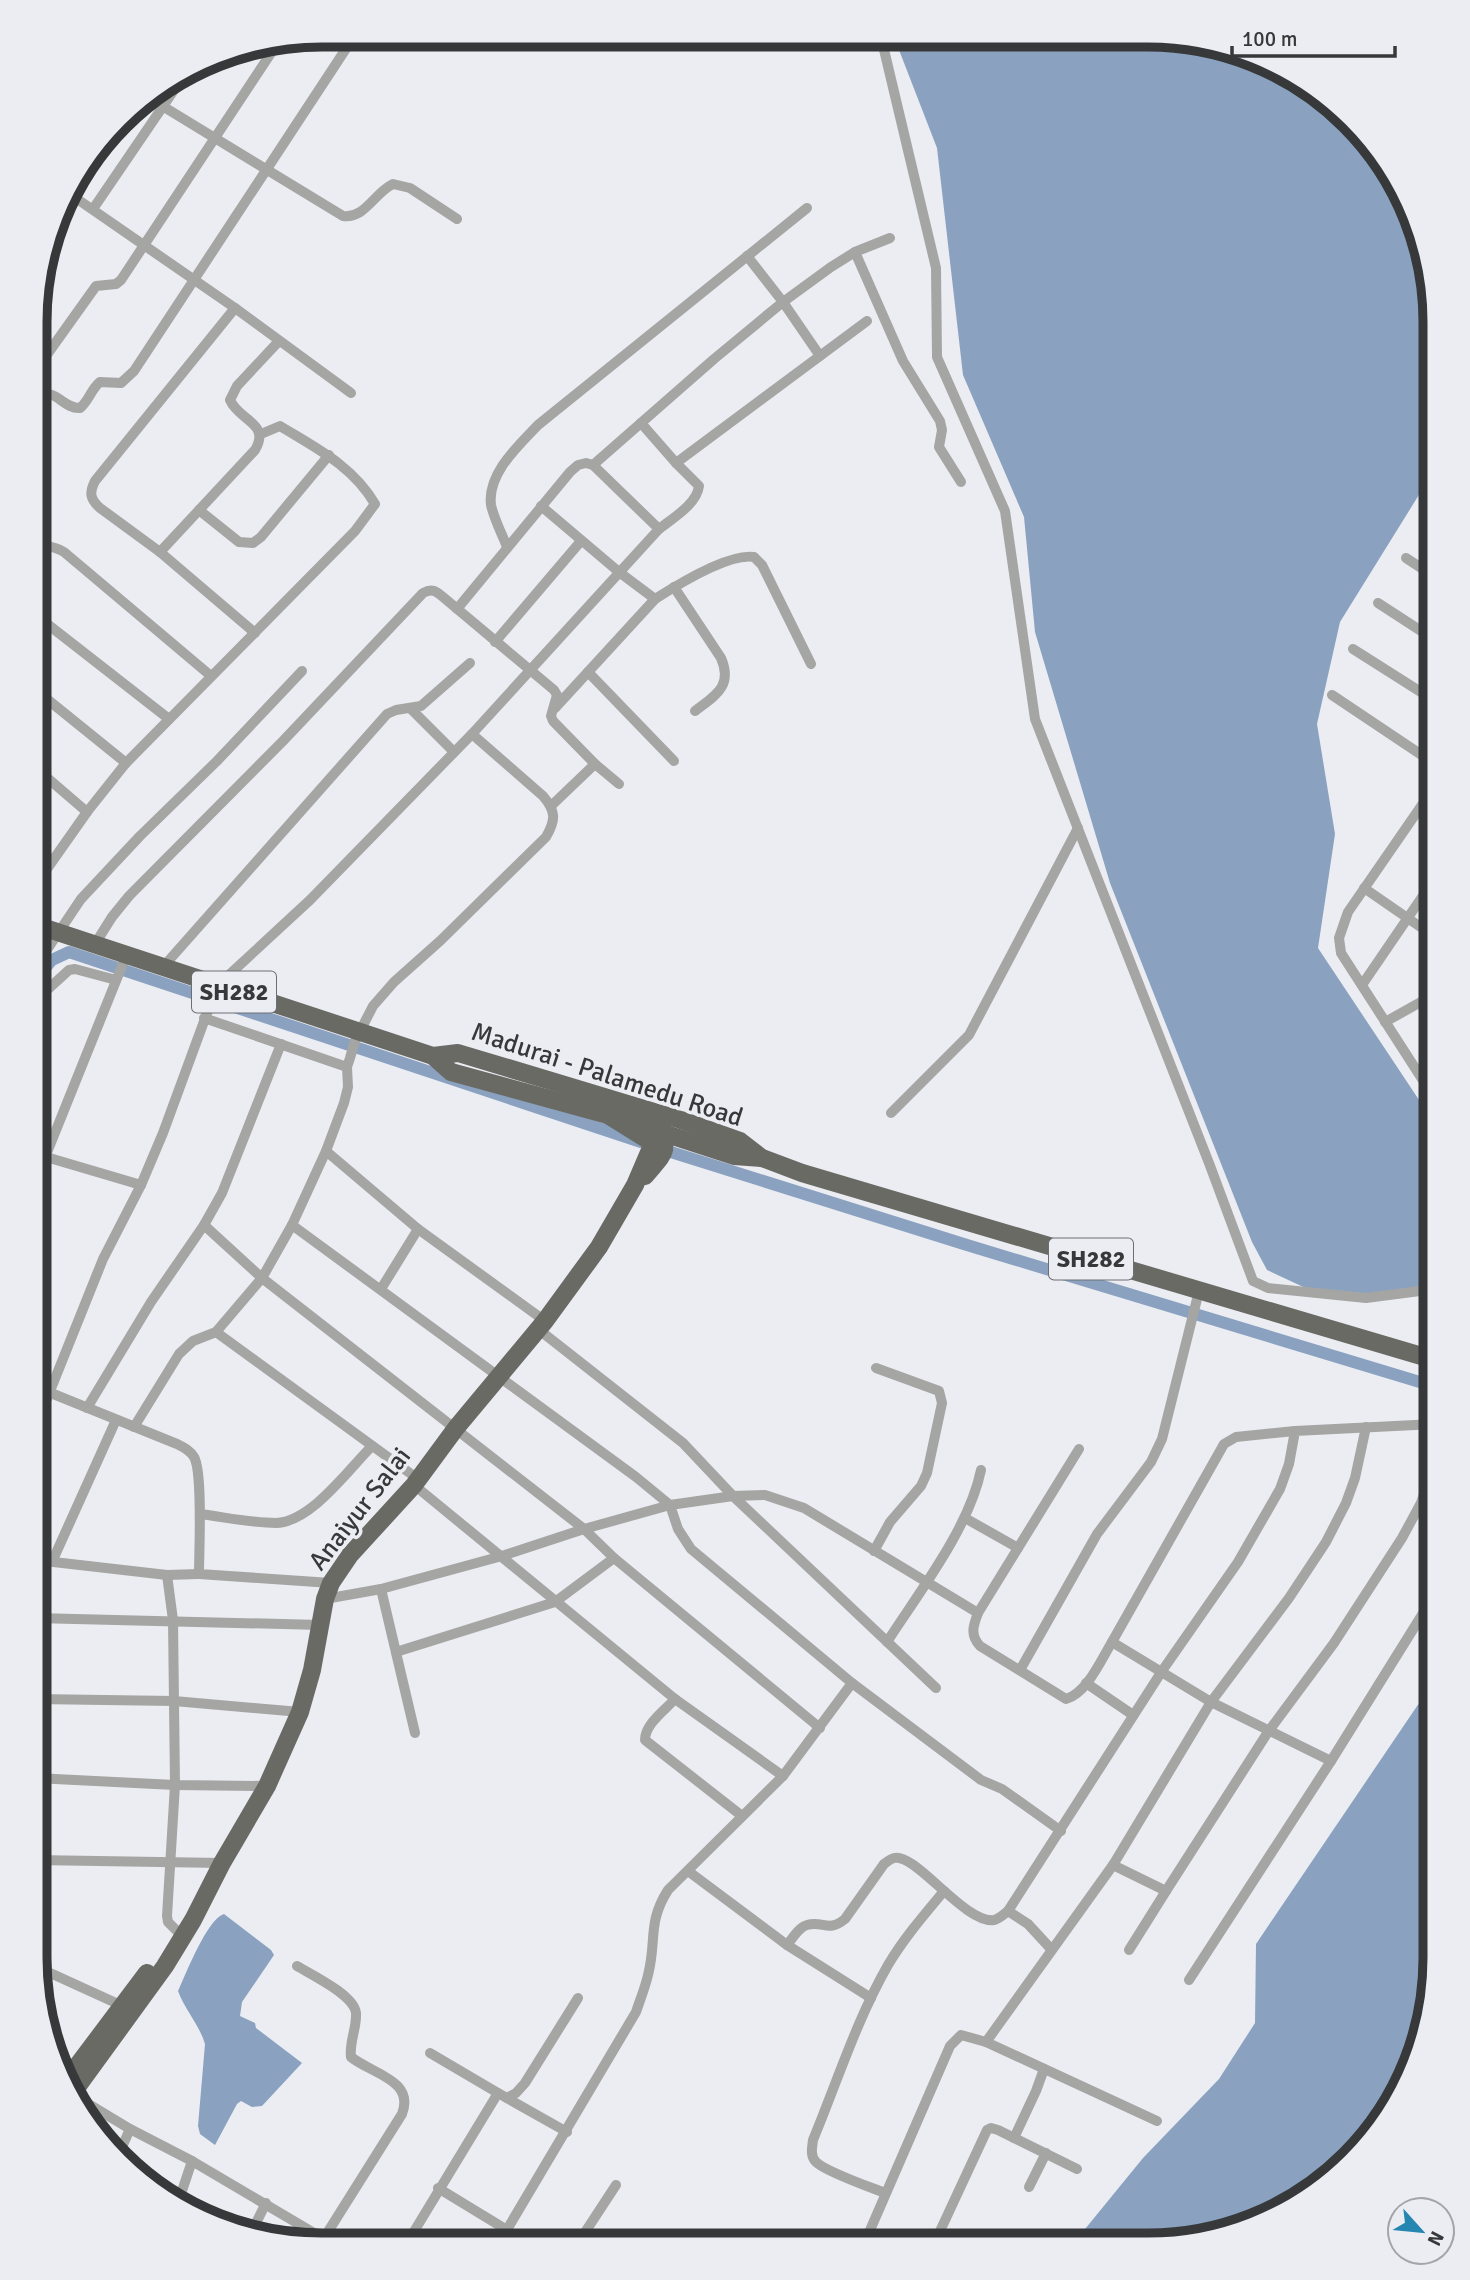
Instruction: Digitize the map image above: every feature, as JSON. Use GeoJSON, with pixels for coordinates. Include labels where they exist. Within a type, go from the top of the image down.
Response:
{"type":"FeatureCollection","features":[{"type":"Feature","properties":{"kind":"main road","name":"Madurai - Palamedu Road"},"geometry":{"type":"LineString","coordinates":[[47,928],[357,1037],[433,1056],[451,1072],[659,1113],[740,1141],[762,1158]]}},
{"type":"Feature","properties":{"kind":"main road","name":"Madurai - Palamedu Road"},"geometry":{"type":"LineString","coordinates":[[566,1094],[608,1115],[659,1146],[709,1148],[734,1156],[762,1158],[802,1173],[1199,1292],[1423,1356]]}},
{"type":"Feature","properties":{"kind":"main road"},"geometry":{"type":"LineString","coordinates":[[659,1113],[659,1146]]}},
{"type":"Feature","properties":{"kind":"main road","name":"Anaiyur Salai"},"geometry":{"type":"LineString","coordinates":[[73,2073],[165,1966],[267,1786],[300,1712],[312,1670],[328,1591],[350,1555],[416,1482],[456,1428],[542,1325],[599,1247],[659,1146],[681,1120]]}},
{"type":"Feature","properties":{"kind":"main road","name":"Anaiyur Salai"},"geometry":{"type":"LineString","coordinates":[[78,2084],[200,1903]]}},
{"type":"Feature","properties":{"kind":"street"},"geometry":{"type":"LineString","coordinates":[[47,393],[69,406],[80,408],[100,382],[121,383],[134,371],[347,47]]}},
{"type":"Feature","properties":{"kind":"street"},"geometry":{"type":"LineString","coordinates":[[883,47],[936,268],[937,357],[1005,511],[1035,719],[1253,1281],[1268,1288],[1366,1298],[1423,1291]]}},
{"type":"Feature","properties":{"kind":"street"},"geometry":{"type":"LineString","coordinates":[[47,355],[92,290],[96,286],[116,284],[121,280],[271,53]]}},
{"type":"Feature","properties":{"kind":"street"},"geometry":{"type":"LineString","coordinates":[[93,209],[174,91]]}},
{"type":"Feature","properties":{"kind":"street"},"geometry":{"type":"LineString","coordinates":[[159,101],[266,171],[343,216],[352,218],[359,215],[385,187],[393,184],[410,188],[457,219]]}},
{"type":"Feature","properties":{"kind":"street"},"geometry":{"type":"LineString","coordinates":[[77,199],[235,308],[351,393]]}},
{"type":"Feature","properties":{"kind":"street"},"geometry":{"type":"LineString","coordinates":[[507,547],[491,505],[494,483],[517,447],[538,425],[807,208]]}},
{"type":"Feature","properties":{"kind":"street"},"geometry":{"type":"LineString","coordinates":[[593,465],[783,302],[855,252],[890,238]]}},
{"type":"Feature","properties":{"kind":"street"},"geometry":{"type":"LineString","coordinates":[[855,252],[903,361],[940,421],[942,430],[939,447],[961,482]]}},
{"type":"Feature","properties":{"kind":"street"},"geometry":{"type":"LineString","coordinates":[[747,256],[820,355]]}},
{"type":"Feature","properties":{"kind":"street"},"geometry":{"type":"LineString","coordinates":[[235,308],[95,481],[91,490],[93,502],[160,552],[255,633]]}},
{"type":"Feature","properties":{"kind":"street"},"geometry":{"type":"LineString","coordinates":[[676,463],[867,321]]}},
{"type":"Feature","properties":{"kind":"street"},"geometry":{"type":"LineString","coordinates":[[160,552],[255,450],[261,434],[257,427],[233,407],[230,400],[237,386],[279,341]]}},
{"type":"Feature","properties":{"kind":"street"},"geometry":{"type":"LineString","coordinates":[[47,1397],[103,1259],[141,1185],[163,1133],[217,986],[310,900],[472,734],[659,529],[691,502],[699,491],[696,481],[676,463],[641,423]]}},
{"type":"Feature","properties":{"kind":"street"},"geometry":{"type":"LineString","coordinates":[[47,869],[126,763],[355,531],[375,504],[364,485],[329,455],[280,426],[261,434]]}},
{"type":"Feature","properties":{"kind":"street"},"geometry":{"type":"LineString","coordinates":[[199,510],[239,542],[253,543],[261,537],[329,455]]}},
{"type":"Feature","properties":{"kind":"street"},"geometry":{"type":"LineString","coordinates":[[457,609],[578,465],[593,465],[659,529]]}},
{"type":"Feature","properties":{"kind":"street"},"geometry":{"type":"LineString","coordinates":[[541,506],[655,599]]}},
{"type":"Feature","properties":{"kind":"street"},"geometry":{"type":"LineString","coordinates":[[495,642],[581,541]]}},
{"type":"Feature","properties":{"kind":"street"},"geometry":{"type":"LineString","coordinates":[[47,547],[64,552],[211,676]]}},
{"type":"Feature","properties":{"kind":"street"},"geometry":{"type":"LineString","coordinates":[[552,711],[655,599],[735,557],[754,557],[762,565],[811,664]]}},
{"type":"Feature","properties":{"kind":"street"},"geometry":{"type":"LineString","coordinates":[[1406,558],[1423,570]]}},
{"type":"Feature","properties":{"kind":"street"},"geometry":{"type":"LineString","coordinates":[[674,587],[721,658],[726,671],[725,681],[718,694],[695,711]]}},
{"type":"Feature","properties":{"kind":"street"},"geometry":{"type":"LineString","coordinates":[[95,944],[129,897],[428,590],[435,590],[557,695],[552,711],[553,721],[595,764],[619,784]]}},
{"type":"Feature","properties":{"kind":"street"},"geometry":{"type":"LineString","coordinates":[[1378,603],[1423,632]]}},
{"type":"Feature","properties":{"kind":"street"},"geometry":{"type":"LineString","coordinates":[[47,624],[169,719]]}},
{"type":"Feature","properties":{"kind":"street"},"geometry":{"type":"LineString","coordinates":[[1353,649],[1423,693]]}},
{"type":"Feature","properties":{"kind":"street"},"geometry":{"type":"LineString","coordinates":[[163,967],[381,720],[396,710],[421,706],[470,663]]}},
{"type":"Feature","properties":{"kind":"street"},"geometry":{"type":"LineString","coordinates":[[47,951],[81,900],[102,876],[218,761],[302,671]]}},
{"type":"Feature","properties":{"kind":"street"},"geometry":{"type":"LineString","coordinates":[[588,672],[674,761]]}},
{"type":"Feature","properties":{"kind":"street"},"geometry":{"type":"LineString","coordinates":[[1332,695],[1423,756]]}},
{"type":"Feature","properties":{"kind":"street"},"geometry":{"type":"LineString","coordinates":[[47,699],[126,763]]}},
{"type":"Feature","properties":{"kind":"street"},"geometry":{"type":"LineString","coordinates":[[411,709],[454,752]]}},
{"type":"Feature","properties":{"kind":"street"},"geometry":{"type":"LineString","coordinates":[[134,1427],[179,1353],[193,1341],[216,1332],[262,1278],[292,1225],[326,1151],[344,1103],[349,1062],[357,1037],[373,1006],[383,993],[546,837],[555,816],[551,806],[472,734]]}},
{"type":"Feature","properties":{"kind":"street"},"geometry":{"type":"LineString","coordinates":[[551,806],[595,764]]}},
{"type":"Feature","properties":{"kind":"street"},"geometry":{"type":"LineString","coordinates":[[47,778],[87,812]]}},
{"type":"Feature","properties":{"kind":"street"},"geometry":{"type":"LineString","coordinates":[[1422,1078],[1341,953],[1339,938],[1348,912],[1386,854],[1423,811]]}},
{"type":"Feature","properties":{"kind":"street"},"geometry":{"type":"LineString","coordinates":[[891,1113],[969,1035],[1078,828]]}},
{"type":"Feature","properties":{"kind":"street"},"geometry":{"type":"LineString","coordinates":[[1364,888],[1423,929]]}},
{"type":"Feature","properties":{"kind":"street"},"geometry":{"type":"LineString","coordinates":[[1362,985],[1423,896]]}},
{"type":"Feature","properties":{"kind":"street"},"geometry":{"type":"LineString","coordinates":[[47,1140],[126,956]]}},
{"type":"Feature","properties":{"kind":"street"},"geometry":{"type":"LineString","coordinates":[[47,990],[69,970],[75,969],[116,979]]}},
{"type":"Feature","properties":{"kind":"street"},"geometry":{"type":"LineString","coordinates":[[1385,1021],[1423,1000]]}},
{"type":"Feature","properties":{"kind":"street"},"geometry":{"type":"LineString","coordinates":[[204,1017],[281,1044],[349,1062]]}},
{"type":"Feature","properties":{"kind":"street"},"geometry":{"type":"LineString","coordinates":[[87,1408],[151,1302],[204,1226],[234,1168],[281,1044]]}},
{"type":"Feature","properties":{"kind":"street"},"geometry":{"type":"LineString","coordinates":[[326,1151],[418,1229],[542,1325],[683,1443],[733,1496],[936,1688]]}},
{"type":"Feature","properties":{"kind":"street"},"geometry":{"type":"LineString","coordinates":[[47,1158],[141,1185]]}},
{"type":"Feature","properties":{"kind":"street"},"geometry":{"type":"LineString","coordinates":[[292,1225],[670,1505],[678,1529],[691,1549],[852,1682],[981,1780],[1002,1789],[1061,1831]]}},
{"type":"Feature","properties":{"kind":"street"},"geometry":{"type":"LineString","coordinates":[[204,1226],[262,1278],[584,1529],[614,1558],[820,1728]]}},
{"type":"Feature","properties":{"kind":"street"},"geometry":{"type":"LineString","coordinates":[[380,1289],[418,1229]]}},
{"type":"Feature","properties":{"kind":"street"},"geometry":{"type":"LineString","coordinates":[[1020,1670],[1101,1527],[1151,1462],[1162,1439],[1199,1292]]}},
{"type":"Feature","properties":{"kind":"street"},"geometry":{"type":"LineString","coordinates":[[216,1332],[372,1446],[555,1602],[675,1699],[783,1776]]}},
{"type":"Feature","properties":{"kind":"street"},"geometry":{"type":"LineString","coordinates":[[874,1551],[890,1522],[921,1486],[931,1460],[942,1403],[939,1391],[876,1368]]}},
{"type":"Feature","properties":{"kind":"street"},"geometry":{"type":"LineString","coordinates":[[49,1392],[177,1444],[193,1455],[197,1463],[200,1514],[199,1574]]}},
{"type":"Feature","properties":{"kind":"street"},"geometry":{"type":"LineString","coordinates":[[52,1562],[116,1420]]}},
{"type":"Feature","properties":{"kind":"street"},"geometry":{"type":"LineString","coordinates":[[1079,1449],[978,1613],[973,1627],[975,1640],[980,1646],[1066,1699],[1076,1695],[1086,1683],[1112,1642],[1224,1444],[1236,1437],[1295,1431],[1423,1425]]}},
{"type":"Feature","properties":{"kind":"street"},"geometry":{"type":"LineString","coordinates":[[986,2042],[1113,1865],[1211,1702],[1289,1598],[1326,1542],[1346,1503],[1355,1478],[1366,1427]]}},
{"type":"Feature","properties":{"kind":"street"},"geometry":{"type":"LineString","coordinates":[[787,1945],[808,1924],[830,1927],[845,1919],[884,1864],[894,1858],[902,1858],[912,1864],[981,1918],[998,1919],[1008,1911],[1133,1715],[1238,1562],[1280,1489],[1289,1464],[1295,1431]]}},
{"type":"Feature","properties":{"kind":"street"},"geometry":{"type":"LineString","coordinates":[[200,1514],[277,1523],[298,1518],[372,1446]]}},
{"type":"Feature","properties":{"kind":"street"},"geometry":{"type":"LineString","coordinates":[[887,1642],[965,1518],[976,1493],[981,1470]]}},
{"type":"Feature","properties":{"kind":"street"},"geometry":{"type":"LineString","coordinates":[[47,1561],[167,1575],[199,1574],[328,1591],[381,1589],[670,1505],[733,1496],[765,1495],[804,1508],[978,1613]]}},
{"type":"Feature","properties":{"kind":"street"},"geometry":{"type":"LineString","coordinates":[[1129,1950],[1268,1732],[1334,1643],[1402,1538],[1423,1497]]}},
{"type":"Feature","properties":{"kind":"street"},"geometry":{"type":"LineString","coordinates":[[965,1518],[1018,1548]]}},
{"type":"Feature","properties":{"kind":"street"},"geometry":{"type":"LineString","coordinates":[[396,1652],[555,1602],[614,1558]]}},
{"type":"Feature","properties":{"kind":"street"},"geometry":{"type":"LineString","coordinates":[[167,1575],[173,1620],[175,1785],[167,1916],[168,1922],[178,1932]]}},
{"type":"Feature","properties":{"kind":"street"},"geometry":{"type":"LineString","coordinates":[[381,1589],[415,1733]]}},
{"type":"Feature","properties":{"kind":"street"},"geometry":{"type":"LineString","coordinates":[[1189,1980],[1331,1761],[1423,1612]]}},
{"type":"Feature","properties":{"kind":"street"},"geometry":{"type":"LineString","coordinates":[[47,1618],[321,1625]]}},
{"type":"Feature","properties":{"kind":"street"},"geometry":{"type":"LineString","coordinates":[[1112,1642],[1211,1702],[1331,1761]]}},
{"type":"Feature","properties":{"kind":"street"},"geometry":{"type":"LineString","coordinates":[[505,2233],[636,2012],[648,1976],[654,1916],[668,1890],[783,1776],[852,1682]]}},
{"type":"Feature","properties":{"kind":"street"},"geometry":{"type":"LineString","coordinates":[[1086,1683],[1133,1715]]}},
{"type":"Feature","properties":{"kind":"street"},"geometry":{"type":"LineString","coordinates":[[47,1699],[174,1701],[300,1712]]}},
{"type":"Feature","properties":{"kind":"street"},"geometry":{"type":"LineString","coordinates":[[675,1699],[648,1727],[644,1734],[645,1740],[742,1816]]}},
{"type":"Feature","properties":{"kind":"street"},"geometry":{"type":"LineString","coordinates":[[47,1779],[267,1786]]}},
{"type":"Feature","properties":{"kind":"street"},"geometry":{"type":"LineString","coordinates":[[47,1860],[222,1863]]}},
{"type":"Feature","properties":{"kind":"street"},"geometry":{"type":"LineString","coordinates":[[1113,1865],[1166,1891]]}},
{"type":"Feature","properties":{"kind":"street"},"geometry":{"type":"LineString","coordinates":[[688,1871],[787,1945],[871,1998]]}},
{"type":"Feature","properties":{"kind":"street"},"geometry":{"type":"LineString","coordinates":[[885,2193],[825,2168],[815,2161],[812,2152],[813,2140],[871,1998],[888,1964],[908,1934],[944,1891]]}},
{"type":"Feature","properties":{"kind":"street"},"geometry":{"type":"LineString","coordinates":[[1008,1911],[1028,1924],[1051,1949]]}},
{"type":"Feature","properties":{"kind":"street"},"geometry":{"type":"LineString","coordinates":[[297,1966],[351,2001],[356,2012],[350,2044],[351,2057],[398,2085],[406,2104],[332,2233]]}},
{"type":"Feature","properties":{"kind":"street"},"geometry":{"type":"LineString","coordinates":[[48,1972],[127,2009]]}},
{"type":"Feature","properties":{"kind":"street"},"geometry":{"type":"LineString","coordinates":[[413,2233],[438,2188],[502,2096],[516,2093],[524,2083],[578,1998]]}},
{"type":"Feature","properties":{"kind":"street"},"geometry":{"type":"LineString","coordinates":[[869,2233],[950,2046],[961,2035],[986,2042],[1157,2121]]}},
{"type":"Feature","properties":{"kind":"street"},"geometry":{"type":"LineString","coordinates":[[430,2053],[567,2132]]}},
{"type":"Feature","properties":{"kind":"street"},"geometry":{"type":"LineString","coordinates":[[1014,2138],[1044,2068]]}},
{"type":"Feature","properties":{"kind":"street"},"geometry":{"type":"LineString","coordinates":[[91,2105],[316,2233]]}},
{"type":"Feature","properties":{"kind":"street"},"geometry":{"type":"LineString","coordinates":[[939,2233],[987,2130],[991,2128],[1077,2169]]}},
{"type":"Feature","properties":{"kind":"street"},"geometry":{"type":"LineString","coordinates":[[122,2146],[130,2129]]}},
{"type":"Feature","properties":{"kind":"street"},"geometry":{"type":"LineString","coordinates":[[1029,2187],[1046,2154]]}},
{"type":"Feature","properties":{"kind":"street"},"geometry":{"type":"LineString","coordinates":[[181,2193],[192,2161]]}},
{"type":"Feature","properties":{"kind":"street"},"geometry":{"type":"LineString","coordinates":[[585,2233],[616,2185]]}},
{"type":"Feature","properties":{"kind":"street"},"geometry":{"type":"LineString","coordinates":[[438,2188],[507,2230]]}},
{"type":"Feature","properties":{"kind":"street"},"geometry":{"type":"LineString","coordinates":[[256,2224],[267,2203]]}},
{"type":"Feature","properties":{"kind":"water"},"geometry":{"type":"Polygon","coordinates":[[[898,47],[1148,47],[1184,50],[1253,68],[1285,84],[1315,104],[1342,128],[1366,155],[1386,185],[1402,217],[1413,251],[1422,304],[1423,488],[1340,622],[1317,724],[1335,834],[1318,948],[1423,1106],[1423,1292],[1376,1299],[1312,1291],[1267,1270],[1252,1242],[1110,883],[1035,632],[1024,517],[963,375],[937,148],[898,47]]]}},
{"type":"Feature","properties":{"kind":"water"},"geometry":{"type":"Polygon","coordinates":[[[1423,1697],[1422,1976],[1408,2046],[1386,2095],[1366,2125],[1329,2164],[1285,2196],[1253,2212],[1184,2230],[1082,2233],[1143,2158],[1219,2079],[1255,2023],[1256,1944],[1423,1697]]]}},
{"type":"Feature","properties":{"kind":"water"},"geometry":{"type":"Polygon","coordinates":[[[224,1914],[274,1955],[242,2002],[240,2016],[255,2023],[256,2028],[302,2063],[262,2106],[252,2107],[241,2101],[237,2104],[215,2145],[200,2134],[198,2126],[205,2044],[178,1991],[204,1936],[217,1918],[224,1914]]]}},
{"type":"Feature","properties":{"kind":"waterway"},"geometry":{"type":"LineString","coordinates":[[47,966],[52,960],[69,952],[641,1142]]}},
{"type":"Feature","properties":{"kind":"waterway"},"geometry":{"type":"LineString","coordinates":[[658,1148],[1423,1383]]}}]}
